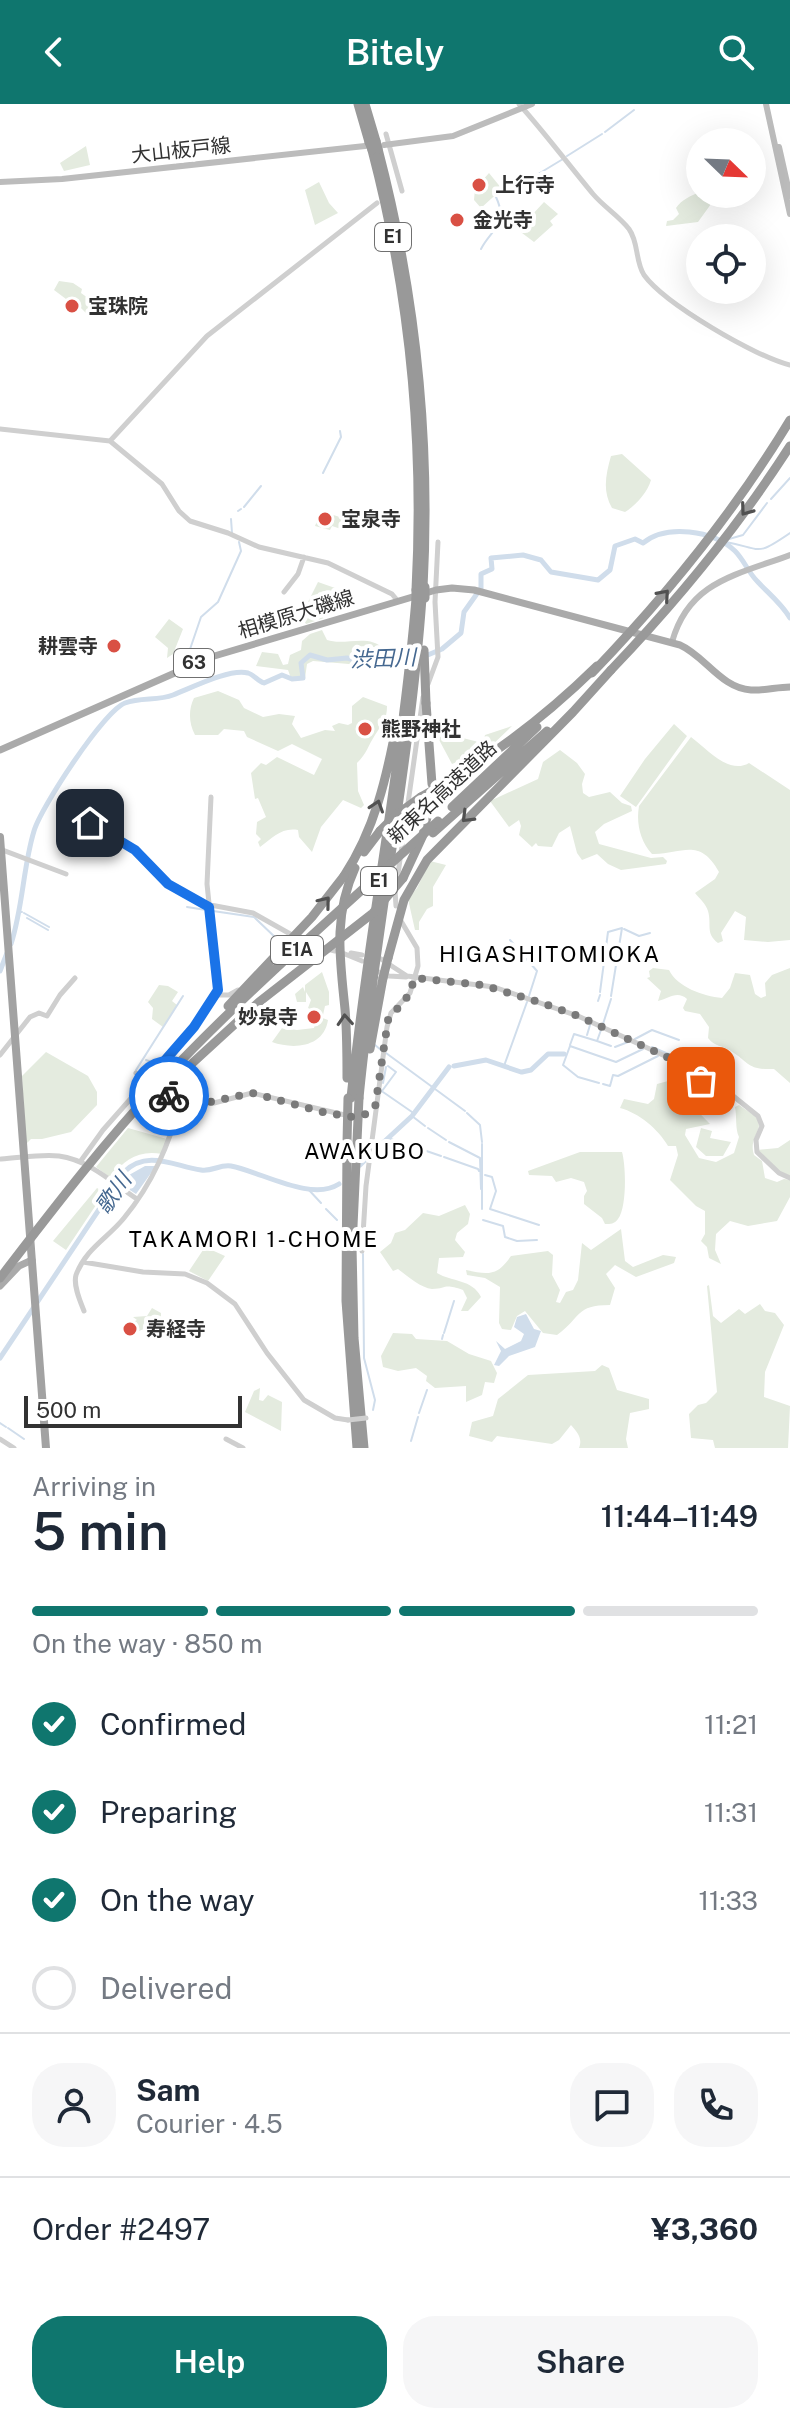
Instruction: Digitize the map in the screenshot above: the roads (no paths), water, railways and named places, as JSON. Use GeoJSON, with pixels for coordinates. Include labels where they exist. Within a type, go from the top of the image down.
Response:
{"type":"FeatureCollection","features":[{"type":"Feature","properties":{"kind":"highway","name":"E1"},"geometry":{"type":"LineString","coordinates":[[358,104],[376,145],[397,258],[413,371],[422,594]]}},
{"type":"Feature","properties":{"kind":"highway","name":"E1"},"geometry":{"type":"LineString","coordinates":[[365,104],[397,226],[417,341],[425,451],[422,594]]}},
{"type":"Feature","properties":{"kind":"highway","name":"新東名高速道路"},"geometry":{"type":"LineString","coordinates":[[0,1283],[73,1183],[160,1084],[231,1012],[438,821],[608,656],[706,543],[790,420]]}},
{"type":"Feature","properties":{"kind":"highway"},"geometry":{"type":"LineString","coordinates":[[355,1098],[384,959],[404,900],[427,860],[667,610],[750,505],[790,446]]}},
{"type":"Feature","properties":{"kind":"highway"},"geometry":{"type":"LineString","coordinates":[[422,594],[416,649],[426,703],[432,784]]}},
{"type":"Feature","properties":{"kind":"highway"},"geometry":{"type":"LineString","coordinates":[[416,649],[422,594]]}},
{"type":"Feature","properties":{"kind":"highway","name":"E1"},"geometry":{"type":"LineString","coordinates":[[357,1448],[347,1339],[353,1248],[347,1143],[371,988],[411,665],[416,649]]}},
{"type":"Feature","properties":{"kind":"highway"},"geometry":{"type":"LineString","coordinates":[[160,1084],[312,917],[344,876],[366,837],[381,794],[411,665]]}},
{"type":"Feature","properties":{"kind":"highway"},"geometry":{"type":"LineString","coordinates":[[355,1098],[338,957],[338,924],[354,870],[380,831],[395,816],[504,746],[591,672]]}},
{"type":"Feature","properties":{"kind":"highway","name":"新東名高速道路"},"geometry":{"type":"LineString","coordinates":[[0,1283],[77,1186],[151,1101],[221,1029],[600,681]]}},
{"type":"Feature","properties":{"kind":"highway"},"geometry":{"type":"LineString","coordinates":[[151,1101],[259,1002],[373,913],[403,878],[420,844],[426,798]]}},
{"type":"Feature","properties":{"kind":"highway"},"geometry":{"type":"LineString","coordinates":[[0,837],[46,1448]]}},
{"type":"Feature","properties":{"kind":"highway","name":"E1"},"geometry":{"type":"LineString","coordinates":[[355,1098],[355,1350],[364,1448]]}},
{"type":"Feature","properties":{"kind":"main road","name":"大山板戸線"},"geometry":{"type":"LineString","coordinates":[[0,182],[62,179],[453,136],[532,104]]}},
{"type":"Feature","properties":{"kind":"main road"},"geometry":{"type":"LineString","coordinates":[[768,104],[790,196]]}},
{"type":"Feature","properties":{"kind":"main road"},"geometry":{"type":"LineString","coordinates":[[768,104],[790,214]]}},
{"type":"Feature","properties":{"kind":"main road"},"geometry":{"type":"LineString","coordinates":[[672,642],[682,614],[697,596],[716,584],[790,555]]}},
{"type":"Feature","properties":{"kind":"main road","name":"相模原大磯線"},"geometry":{"type":"LineString","coordinates":[[0,750],[211,657],[397,600],[452,588],[479,592],[672,642],[693,652],[716,673],[738,687],[751,690],[790,687]]}},
{"type":"Feature","properties":{"kind":"main road"},"geometry":{"type":"LineString","coordinates":[[0,1283],[22,1258],[32,1257]]}},
{"type":"Feature","properties":{"kind":"street"},"geometry":{"type":"LineString","coordinates":[[521,106],[595,196],[628,227],[635,239],[641,268],[649,281],[692,317],[769,358],[790,365]]}},
{"type":"Feature","properties":{"kind":"street"},"geometry":{"type":"LineString","coordinates":[[386,134],[376,145],[402,191]]}},
{"type":"Feature","properties":{"kind":"street"},"geometry":{"type":"LineString","coordinates":[[110,441],[207,336],[377,203]]}},
{"type":"Feature","properties":{"kind":"street"},"geometry":{"type":"LineString","coordinates":[[0,429],[110,441],[162,484],[188,520],[259,547],[337,566],[392,594],[397,600]]}},
{"type":"Feature","properties":{"kind":"street"},"geometry":{"type":"LineString","coordinates":[[396,906],[421,701],[438,657],[438,647],[422,594],[438,542]]}},
{"type":"Feature","properties":{"kind":"street"},"geometry":{"type":"LineString","coordinates":[[284,592],[298,574],[304,557]]}},
{"type":"Feature","properties":{"kind":"street"},"geometry":{"type":"LineString","coordinates":[[80,1162],[100,1133],[194,1027],[216,995],[218,983],[207,876],[211,797]]}},
{"type":"Feature","properties":{"kind":"street"},"geometry":{"type":"LineString","coordinates":[[83,821],[128,845],[168,884],[209,907],[253,913],[308,944],[362,958]]}},
{"type":"Feature","properties":{"kind":"street"},"geometry":{"type":"LineString","coordinates":[[0,849],[66,874]]}},
{"type":"Feature","properties":{"kind":"street"},"geometry":{"type":"LineString","coordinates":[[353,1248],[365,1197],[388,1020],[408,996],[415,978],[418,953],[401,921]]}},
{"type":"Feature","properties":{"kind":"street"},"geometry":{"type":"LineString","coordinates":[[384,959],[402,974],[415,978]]}},
{"type":"Feature","properties":{"kind":"street"},"geometry":{"type":"LineString","coordinates":[[216,995],[233,994],[253,975]]}},
{"type":"Feature","properties":{"kind":"street"},"geometry":{"type":"LineString","coordinates":[[381,975],[483,985],[507,991],[578,1016],[678,1062],[704,1083],[727,1091],[760,1118],[762,1126],[756,1140],[757,1152],[779,1173],[790,1178]]}},
{"type":"Feature","properties":{"kind":"street"},"geometry":{"type":"LineString","coordinates":[[0,1055],[35,1014],[47,1016],[75,978]]}},
{"type":"Feature","properties":{"kind":"street"},"geometry":{"type":"LineString","coordinates":[[136,1073],[181,1101],[208,1104],[252,1093],[339,1116],[364,1115],[375,1108]]}},
{"type":"Feature","properties":{"kind":"street"},"geometry":{"type":"LineString","coordinates":[[84,1311],[75,1279],[97,1243],[123,1220],[159,1165],[181,1101]]}},
{"type":"Feature","properties":{"kind":"street"},"geometry":{"type":"LineString","coordinates":[[1,1159],[60,1156],[80,1162],[137,1199]]}},
{"type":"Feature","properties":{"kind":"street"},"geometry":{"type":"LineString","coordinates":[[83,1262],[143,1272],[185,1274],[207,1283],[235,1304],[267,1353],[304,1400],[335,1418],[366,1418]]}},
{"type":"Feature","properties":{"kind":"street"},"geometry":{"type":"LineString","coordinates":[[0,1439],[14,1448]]}},
{"type":"Feature","properties":{"kind":"street"},"geometry":{"type":"LineString","coordinates":[[226,1439],[243,1448]]}},
{"type":"Feature","properties":{"kind":"water"},"geometry":{"type":"Polygon","coordinates":[[[145,1166],[156,1166],[136,1194],[122,1185],[129,1175],[145,1166]]]}},
{"type":"Feature","properties":{"kind":"water"},"geometry":{"type":"Polygon","coordinates":[[[526,1314],[534,1329],[541,1331],[535,1347],[509,1356],[499,1366],[494,1365],[501,1351],[496,1341],[505,1349],[521,1341],[524,1334],[514,1327],[517,1317],[526,1314]]]}},
{"type":"Feature","properties":{"kind":"waterway"},"geometry":{"type":"LineString","coordinates":[[605,132],[634,110]]}},
{"type":"Feature","properties":{"kind":"waterway"},"geometry":{"type":"LineString","coordinates":[[567,156],[602,134]]}},
{"type":"Feature","properties":{"kind":"waterway"},"geometry":{"type":"LineString","coordinates":[[481,249],[500,220],[496,197],[517,181],[530,179],[563,159]]}},
{"type":"Feature","properties":{"kind":"waterway"},"geometry":{"type":"LineString","coordinates":[[323,473],[341,437],[340,431]]}},
{"type":"Feature","properties":{"kind":"waterway"},"geometry":{"type":"LineString","coordinates":[[771,499],[790,478]]}},
{"type":"Feature","properties":{"kind":"waterway"},"geometry":{"type":"LineString","coordinates":[[244,507],[261,486]]}},
{"type":"Feature","properties":{"kind":"waterway"},"geometry":{"type":"LineString","coordinates":[[729,539],[743,535],[767,503]]}},
{"type":"Feature","properties":{"kind":"waterway"},"geometry":{"type":"LineString","coordinates":[[231,519],[232,533]]}},
{"type":"Feature","properties":{"kind":"waterway","name":"渋田川"},"geometry":{"type":"LineString","coordinates":[[423,657],[442,649],[461,633],[464,612],[481,588],[481,574],[492,569],[491,558],[523,555],[541,560],[551,572],[598,580],[610,570],[615,546],[635,539],[643,543],[664,533],[702,534],[726,544],[790,618]]}},
{"type":"Feature","properties":{"kind":"waterway"},"geometry":{"type":"LineString","coordinates":[[726,542],[759,549],[790,533]]}},
{"type":"Feature","properties":{"kind":"waterway"},"geometry":{"type":"LineString","coordinates":[[187,658],[201,617],[218,602],[241,551],[239,542]]}},
{"type":"Feature","properties":{"kind":"waterway","name":"渋田川"},"geometry":{"type":"LineString","coordinates":[[11,944],[30,845],[39,819],[74,761],[115,710],[125,703],[167,697],[231,673],[248,673],[264,683],[282,675],[292,679],[303,678],[301,663],[310,655],[327,660],[347,658],[358,661],[378,654],[409,657]]}},
{"type":"Feature","properties":{"kind":"waterway"},"geometry":{"type":"LineString","coordinates":[[187,907],[206,910]]}},
{"type":"Feature","properties":{"kind":"waterway"},"geometry":{"type":"LineString","coordinates":[[213,911],[254,917],[278,940]]}},
{"type":"Feature","properties":{"kind":"waterway"},"geometry":{"type":"LineString","coordinates":[[24,913],[49,927]]}},
{"type":"Feature","properties":{"kind":"waterway"},"geometry":{"type":"LineString","coordinates":[[27,918],[48,930]]}},
{"type":"Feature","properties":{"kind":"waterway","name":"歌川"},"geometry":{"type":"LineString","coordinates":[[600,992],[608,932],[622,928],[611,996]]}},
{"type":"Feature","properties":{"kind":"waterway","name":"歌川"},"geometry":{"type":"LineString","coordinates":[[624,929],[639,936],[650,933]]}},
{"type":"Feature","properties":{"kind":"waterway"},"geometry":{"type":"LineString","coordinates":[[510,940],[537,971],[529,996]]}},
{"type":"Feature","properties":{"kind":"waterway","name":"渋田川"},"geometry":{"type":"LineString","coordinates":[[0,971],[7,953]]}},
{"type":"Feature","properties":{"kind":"waterway"},"geometry":{"type":"LineString","coordinates":[[598,1001],[600,995]]}},
{"type":"Feature","properties":{"kind":"waterway"},"geometry":{"type":"LineString","coordinates":[[136,1070],[183,996]]}},
{"type":"Feature","properties":{"kind":"waterway","name":"歌川"},"geometry":{"type":"LineString","coordinates":[[603,1024],[611,999]]}},
{"type":"Feature","properties":{"kind":"waterway"},"geometry":{"type":"LineString","coordinates":[[504,1066],[527,1002]]}},
{"type":"Feature","properties":{"kind":"waterway"},"geometry":{"type":"LineString","coordinates":[[587,1035],[590,1025]]}},
{"type":"Feature","properties":{"kind":"waterway","name":"歌川"},"geometry":{"type":"LineString","coordinates":[[570,1045],[574,1034],[597,1041],[601,1030]]}},
{"type":"Feature","properties":{"kind":"waterway"},"geometry":{"type":"LineString","coordinates":[[635,1039],[652,1030],[679,1040]]}},
{"type":"Feature","properties":{"kind":"waterway"},"geometry":{"type":"LineString","coordinates":[[597,1041],[611,1046]]}},
{"type":"Feature","properties":{"kind":"waterway"},"geometry":{"type":"LineString","coordinates":[[615,1047],[628,1042]]}},
{"type":"Feature","properties":{"kind":"waterway"},"geometry":{"type":"LineString","coordinates":[[375,1045],[381,1050]]}},
{"type":"Feature","properties":{"kind":"waterway"},"geometry":{"type":"LineString","coordinates":[[599,1083],[578,1077],[563,1065],[570,1046],[616,1062],[643,1049]]}},
{"type":"Feature","properties":{"kind":"waterway"},"geometry":{"type":"LineString","coordinates":[[652,1047],[673,1056]]}},
{"type":"Feature","properties":{"kind":"waterway"},"geometry":{"type":"LineString","coordinates":[[386,1053],[465,1111]]}},
{"type":"Feature","properties":{"kind":"waterway","name":"歌川"},"geometry":{"type":"LineString","coordinates":[[522,1072],[531,1070],[548,1054],[564,1054]]}},
{"type":"Feature","properties":{"kind":"waterway"},"geometry":{"type":"LineString","coordinates":[[603,1084],[610,1086],[613,1075],[618,1076],[658,1056]]}},
{"type":"Feature","properties":{"kind":"waterway"},"geometry":{"type":"LineString","coordinates":[[676,1058],[695,1072]]}},
{"type":"Feature","properties":{"kind":"waterway"},"geometry":{"type":"LineString","coordinates":[[146,1060],[157,1064]]}},
{"type":"Feature","properties":{"kind":"waterway","name":"歌川"},"geometry":{"type":"LineString","coordinates":[[454,1066],[486,1060],[521,1072]]}},
{"type":"Feature","properties":{"kind":"waterway"},"geometry":{"type":"LineString","coordinates":[[382,1091],[396,1072],[388,1066]]}},
{"type":"Feature","properties":{"kind":"waterway"},"geometry":{"type":"LineString","coordinates":[[383,1083],[386,1067]]}},
{"type":"Feature","properties":{"kind":"waterway","name":"歌川"},"geometry":{"type":"LineString","coordinates":[[373,1152],[412,1116],[449,1067]]}},
{"type":"Feature","properties":{"kind":"waterway"},"geometry":{"type":"LineString","coordinates":[[383,1092],[412,1112]]}},
{"type":"Feature","properties":{"kind":"waterway"},"geometry":{"type":"LineString","coordinates":[[467,1113],[480,1125],[482,1142]]}},
{"type":"Feature","properties":{"kind":"waterway"},"geometry":{"type":"LineString","coordinates":[[412,1116],[425,1126]]}},
{"type":"Feature","properties":{"kind":"waterway"},"geometry":{"type":"LineString","coordinates":[[428,1128],[446,1140]]}},
{"type":"Feature","properties":{"kind":"waterway"},"geometry":{"type":"LineString","coordinates":[[388,1138],[407,1145]]}},
{"type":"Feature","properties":{"kind":"waterway"},"geometry":{"type":"LineString","coordinates":[[449,1142],[480,1158],[481,1189]]}},
{"type":"Feature","properties":{"kind":"waterway"},"geometry":{"type":"LineString","coordinates":[[482,1144],[482,1209]]}},
{"type":"Feature","properties":{"kind":"waterway"},"geometry":{"type":"LineString","coordinates":[[409,1145],[441,1156]]}},
{"type":"Feature","properties":{"kind":"waterway"},"geometry":{"type":"LineString","coordinates":[[444,1157],[479,1171]]}},
{"type":"Feature","properties":{"kind":"waterway","name":"歌川"},"geometry":{"type":"LineString","coordinates":[[360,1165],[367,1158]]}},
{"type":"Feature","properties":{"kind":"waterway","name":"歌川"},"geometry":{"type":"LineString","coordinates":[[0,1358],[124,1172],[133,1165],[151,1160],[205,1170],[231,1166],[315,1190],[339,1184]]}},
{"type":"Feature","properties":{"kind":"waterway"},"geometry":{"type":"LineString","coordinates":[[485,1175],[492,1177],[496,1191],[490,1209],[539,1225]]}},
{"type":"Feature","properties":{"kind":"waterway"},"geometry":{"type":"LineString","coordinates":[[308,1189],[321,1203]]}},
{"type":"Feature","properties":{"kind":"waterway"},"geometry":{"type":"LineString","coordinates":[[326,1209],[337,1220]]}},
{"type":"Feature","properties":{"kind":"waterway"},"geometry":{"type":"LineString","coordinates":[[483,1220],[503,1226],[505,1237],[517,1241],[537,1240]]}},
{"type":"Feature","properties":{"kind":"waterway"},"geometry":{"type":"LineString","coordinates":[[363,1254],[364,1358],[375,1400],[373,1410]]}},
{"type":"Feature","properties":{"kind":"waterway"},"geometry":{"type":"LineString","coordinates":[[444,1333],[454,1301]]}},
{"type":"Feature","properties":{"kind":"waterway"},"geometry":{"type":"LineString","coordinates":[[442,1339],[443,1335]]}},
{"type":"Feature","properties":{"kind":"waterway"},"geometry":{"type":"LineString","coordinates":[[419,1413],[427,1390]]}},
{"type":"Feature","properties":{"kind":"waterway"},"geometry":{"type":"LineString","coordinates":[[411,1441],[418,1417]]}},
{"type":"Feature","properties":{"kind":"waterway"},"geometry":{"type":"LineString","coordinates":[[0,1423],[6,1427]]}},
{"type":"Feature","properties":{"kind":"waterway"},"geometry":{"type":"LineString","coordinates":[[8,1428],[24,1439]]}},
{"type":"Feature","properties":{"kind":"place","name":"上行寺"},"geometry":{"type":"Point","coordinates":[479,185]}},
{"type":"Feature","properties":{"kind":"place","name":"金光寺"},"geometry":{"type":"Point","coordinates":[457,220]}},
{"type":"Feature","properties":{"kind":"place","name":"宝珠院"},"geometry":{"type":"Point","coordinates":[72,306]}},
{"type":"Feature","properties":{"kind":"place","name":"宝泉寺"},"geometry":{"type":"Point","coordinates":[325,519]}},
{"type":"Feature","properties":{"kind":"place","name":"耕雲寺"},"geometry":{"type":"Point","coordinates":[114,646]}},
{"type":"Feature","properties":{"kind":"place","name":"熊野神社"},"geometry":{"type":"Point","coordinates":[365,729]}},
{"type":"Feature","properties":{"kind":"place","name":"妙泉寺"},"geometry":{"type":"Point","coordinates":[314,1017]}},
{"type":"Feature","properties":{"kind":"place","name":"寿経寺"},"geometry":{"type":"Point","coordinates":[130,1329]}},
{"type":"Feature","properties":{"kind":"district","name":"HIGASHITOMIOKA"},"geometry":{"type":"Point","coordinates":[550,954]}},
{"type":"Feature","properties":{"kind":"district","name":"AWAKUBO"},"geometry":{"type":"Point","coordinates":[365,1151]}},
{"type":"Feature","properties":{"kind":"district","name":"TAKAMORI 1-CHOME"},"geometry":{"type":"Point","coordinates":[254,1239]}}]}
